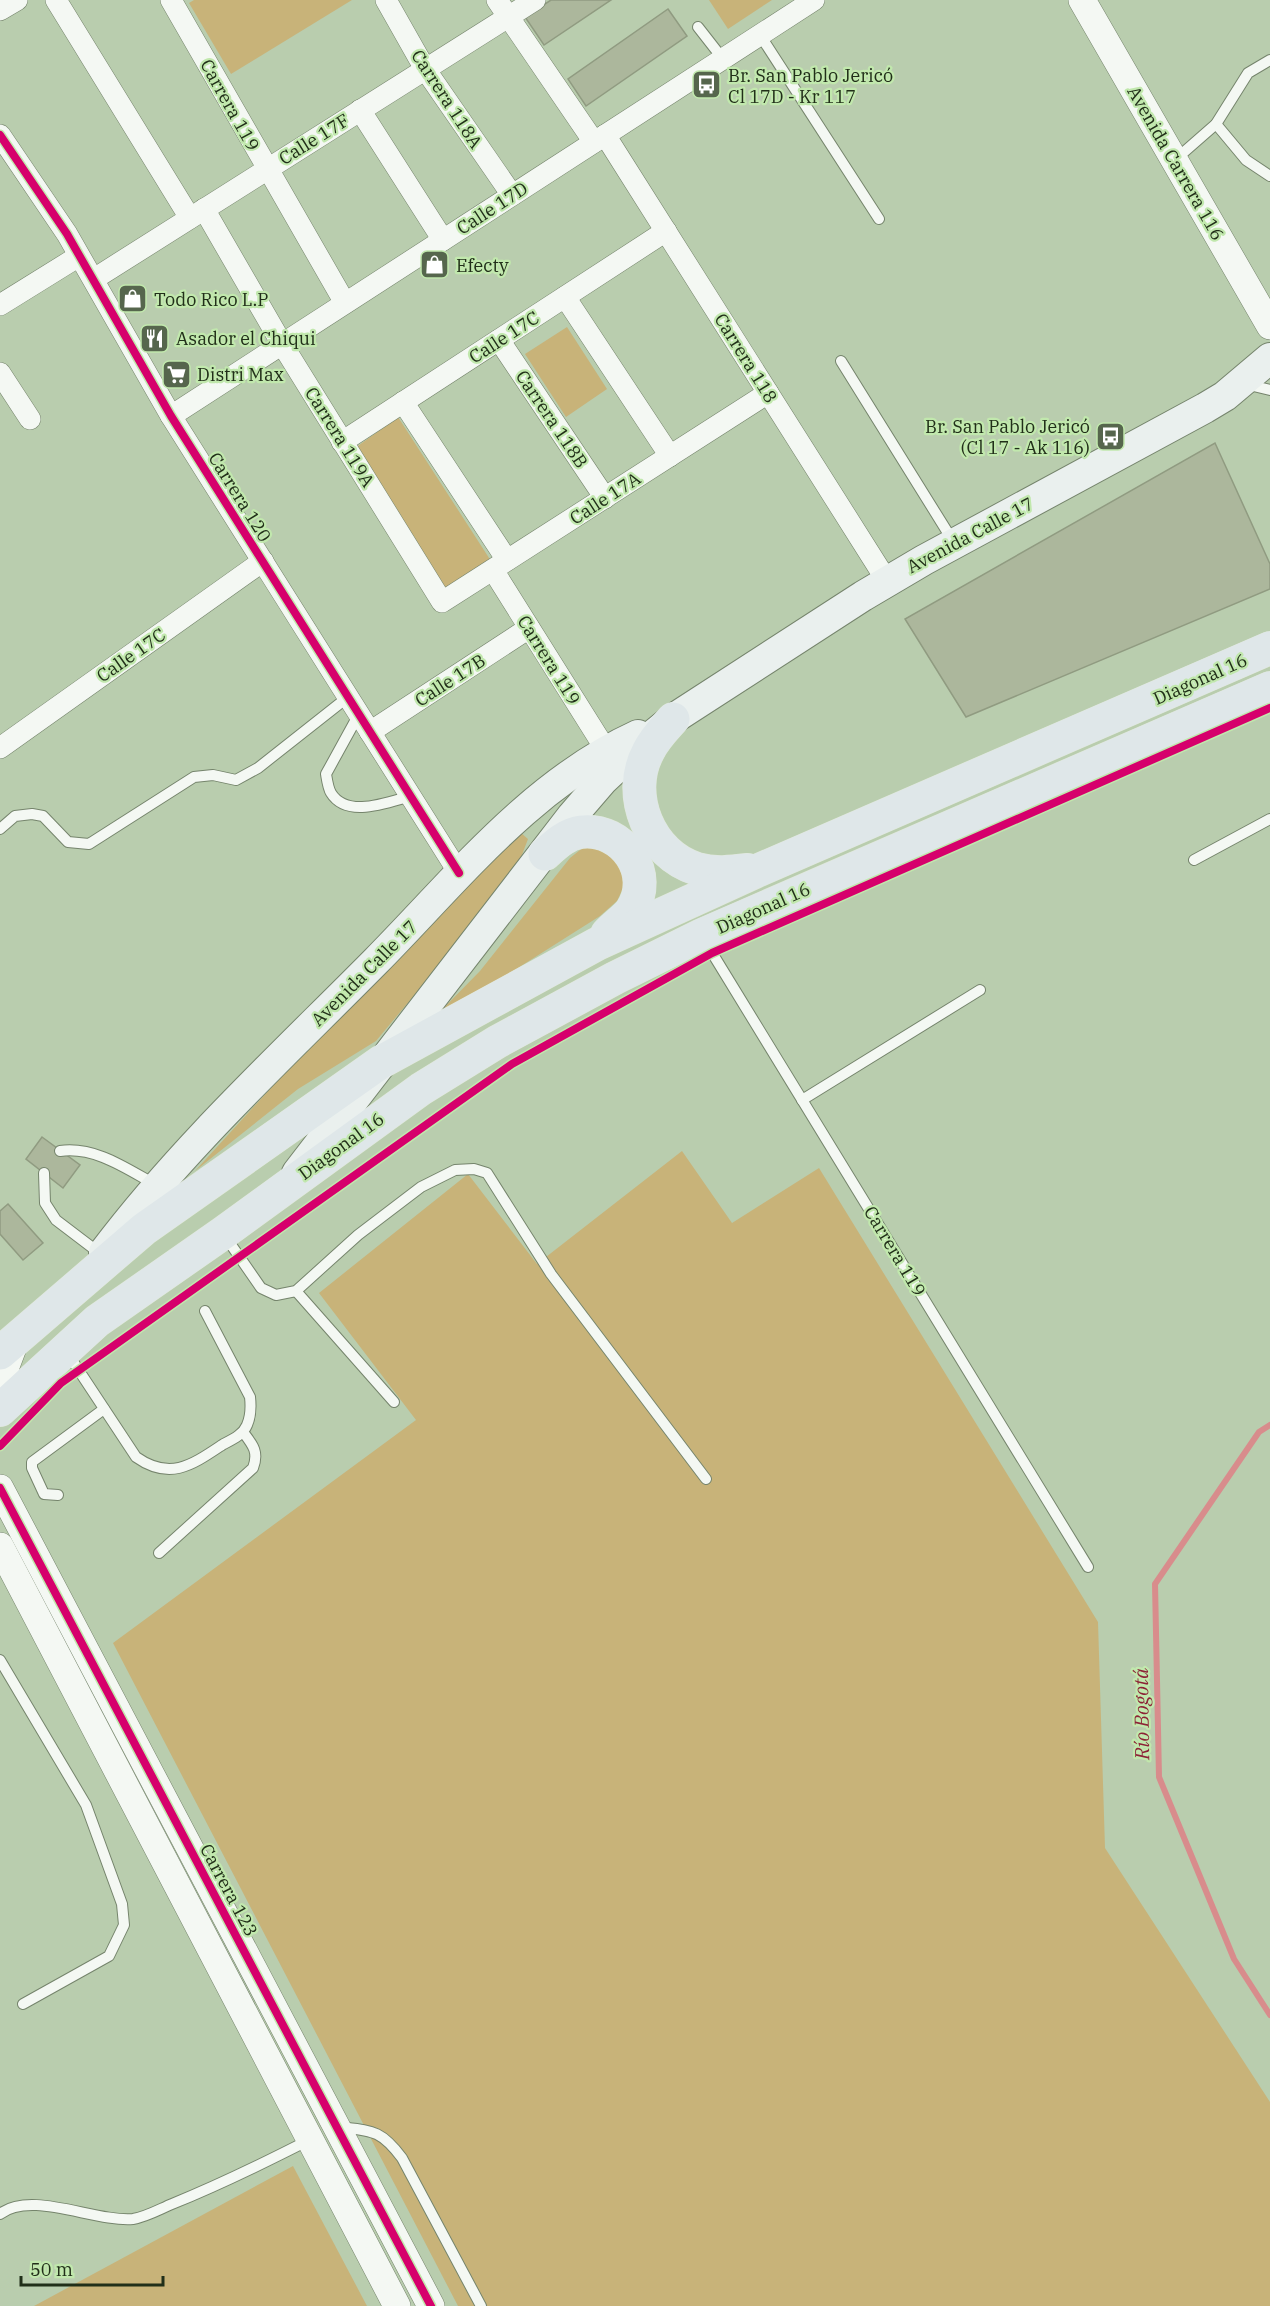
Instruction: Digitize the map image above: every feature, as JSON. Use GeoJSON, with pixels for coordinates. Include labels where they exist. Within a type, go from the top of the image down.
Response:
{"type":"FeatureCollection","features":[{"type":"Feature","properties":{"kind":"main road","name":"Avenida Calle 17"},"geometry":{"type":"LineString","coordinates":[[97,1263],[156,1186],[459,873],[514,820],[606,750],[673,719],[887,581],[1205,408],[1256,387],[1270,358]]}},
{"type":"Feature","properties":{"kind":"main road","name":"Diagonal 16"},"geometry":{"type":"LineString","coordinates":[[381,1062],[597,944],[759,870],[1270,648]]}},
{"type":"Feature","properties":{"kind":"main road","name":"Diagonal 16"},"geometry":{"type":"LineString","coordinates":[[288,1186],[386,1113],[471,1056],[615,978],[702,935],[1270,688]]}},
{"type":"Feature","properties":{"kind":"main road","name":"Avenida Calle 17"},"geometry":{"type":"LineString","coordinates":[[0,1410],[65,1348],[132,1294],[288,1186],[572,816],[603,780],[673,719]]}},
{"type":"Feature","properties":{"kind":"main road"},"geometry":{"type":"LineString","coordinates":[[673,719],[647,753],[640,775],[640,799],[645,822],[658,842],[675,858],[696,869],[719,873],[759,870]]}},
{"type":"Feature","properties":{"kind":"main road"},"geometry":{"type":"LineString","coordinates":[[514,820],[532,828],[544,844],[545,854]]}},
{"type":"Feature","properties":{"kind":"main road"},"geometry":{"type":"LineString","coordinates":[[545,854],[561,840],[579,832],[599,832],[617,840],[631,854],[639,872],[638,892],[631,910],[597,944]]}},
{"type":"Feature","properties":{"kind":"main road","name":"Avenida Calle 17"},"geometry":{"type":"LineString","coordinates":[[8,1345],[97,1263],[200,1187],[381,1062]]}},
{"type":"Feature","properties":{"kind":"street"},"geometry":{"type":"LineString","coordinates":[[0,10],[17,0]]}},
{"type":"Feature","properties":{"kind":"street","name":"Carrera 119A"},"geometry":{"type":"LineString","coordinates":[[56,0],[282,344],[442,602]]}},
{"type":"Feature","properties":{"kind":"street","name":"Carrera 119"},"geometry":{"type":"LineString","coordinates":[[171,0],[266,170],[345,303]]}},
{"type":"Feature","properties":{"kind":"street","name":"Carrera 118A"},"geometry":{"type":"LineString","coordinates":[[386,0],[425,69],[512,195]]}},
{"type":"Feature","properties":{"kind":"street","name":"Calle 17F"},"geometry":{"type":"LineString","coordinates":[[94,279],[425,69],[502,9],[535,0]]}},
{"type":"Feature","properties":{"kind":"street","name":"Calle 17D"},"geometry":{"type":"LineString","coordinates":[[171,416],[814,0]]}},
{"type":"Feature","properties":{"kind":"street","name":"Avenida Carrera 116"},"geometry":{"type":"LineString","coordinates":[[1082,0],[1176,159],[1270,327]]}},
{"type":"Feature","properties":{"kind":"street","name":"Carrera 118"},"geometry":{"type":"LineString","coordinates":[[502,9],[666,231],[887,581]]}},
{"type":"Feature","properties":{"kind":"street"},"geometry":{"type":"LineString","coordinates":[[360,110],[443,240]]}},
{"type":"Feature","properties":{"kind":"street","name":"Carrera 120"},"geometry":{"type":"LineString","coordinates":[[0,135],[94,279],[171,416],[459,873]]}},
{"type":"Feature","properties":{"kind":"street","name":"Calle 17C"},"geometry":{"type":"LineString","coordinates":[[342,442],[666,231]]}},
{"type":"Feature","properties":{"kind":"street"},"geometry":{"type":"LineString","coordinates":[[0,305],[79,256]]}},
{"type":"Feature","properties":{"kind":"street"},"geometry":{"type":"LineString","coordinates":[[565,297],[670,456]]}},
{"type":"Feature","properties":{"kind":"street","name":"Carrera 118B"},"geometry":{"type":"LineString","coordinates":[[499,340],[605,498]]}},
{"type":"Feature","properties":{"kind":"street"},"geometry":{"type":"LineString","coordinates":[[0,373],[30,419]]}},
{"type":"Feature","properties":{"kind":"street","name":"Calle 17A"},"geometry":{"type":"LineString","coordinates":[[442,602],[768,393]]}},
{"type":"Feature","properties":{"kind":"street","name":"Carrera 119"},"geometry":{"type":"LineString","coordinates":[[403,402],[500,565],[529,628],[606,750]]}},
{"type":"Feature","properties":{"kind":"street","name":"Calle 17C"},"geometry":{"type":"LineString","coordinates":[[0,748],[262,561]]}},
{"type":"Feature","properties":{"kind":"street","name":"Calle 17B"},"geometry":{"type":"LineString","coordinates":[[370,732],[529,628]]}},
{"type":"Feature","properties":{"kind":"street"},"geometry":{"type":"LineString","coordinates":[[0,1382],[8,1345]]}},
{"type":"Feature","properties":{"kind":"street","name":"Carrera 123"},"geometry":{"type":"LineString","coordinates":[[0,1488],[431,2306]]}},
{"type":"Feature","properties":{"kind":"street"},"geometry":{"type":"LineString","coordinates":[[0,1546],[397,2306]]}},
{"type":"Feature","properties":{"kind":"street"},"geometry":{"type":"LineString","coordinates":[[309,2140],[336,2126]]}},
{"type":"Feature","properties":{"kind":"lane"},"geometry":{"type":"LineString","coordinates":[[698,27],[723,59]]}},
{"type":"Feature","properties":{"kind":"lane"},"geometry":{"type":"LineString","coordinates":[[760,35],[879,219]]}},
{"type":"Feature","properties":{"kind":"lane"},"geometry":{"type":"LineString","coordinates":[[1176,159],[1216,124],[1248,73],[1270,60]]}},
{"type":"Feature","properties":{"kind":"lane"},"geometry":{"type":"LineString","coordinates":[[1216,124],[1246,160],[1270,176]]}},
{"type":"Feature","properties":{"kind":"lane"},"geometry":{"type":"LineString","coordinates":[[841,361],[955,544]]}},
{"type":"Feature","properties":{"kind":"lane"},"geometry":{"type":"LineString","coordinates":[[353,705],[326,774],[330,792],[342,803],[366,808],[411,796]]}},
{"type":"Feature","properties":{"kind":"lane"},"geometry":{"type":"LineString","coordinates":[[0,829],[15,816],[32,813],[43,816],[68,842],[89,844],[194,777],[213,775],[236,780],[353,705]]}},
{"type":"Feature","properties":{"kind":"lane"},"geometry":{"type":"LineString","coordinates":[[1194,860],[1270,819]]}},
{"type":"Feature","properties":{"kind":"lane","name":"Carrera 119"},"geometry":{"type":"LineString","coordinates":[[702,935],[1088,1567]]}},
{"type":"Feature","properties":{"kind":"lane"},"geometry":{"type":"LineString","coordinates":[[802,1100],[980,990]]}},
{"type":"Feature","properties":{"kind":"lane"},"geometry":{"type":"LineString","coordinates":[[60,1151],[76,1149],[94,1154],[156,1186]]}},
{"type":"Feature","properties":{"kind":"lane"},"geometry":{"type":"LineString","coordinates":[[223,1233],[261,1288],[276,1294],[296,1291],[358,1235],[421,1187],[456,1170],[474,1169],[487,1173],[551,1274],[706,1479]]}},
{"type":"Feature","properties":{"kind":"lane"},"geometry":{"type":"LineString","coordinates":[[44,1173],[45,1203],[56,1220],[97,1263]]}},
{"type":"Feature","properties":{"kind":"lane"},"geometry":{"type":"LineString","coordinates":[[296,1291],[394,1402]]}},
{"type":"Feature","properties":{"kind":"lane"},"geometry":{"type":"LineString","coordinates":[[65,1348],[136,1457],[148,1466],[168,1469],[188,1468],[243,1432],[248,1423],[250,1396],[205,1311]]}},
{"type":"Feature","properties":{"kind":"lane"},"geometry":{"type":"LineString","coordinates":[[58,1495],[44,1494],[32,1468],[32,1462],[104,1409]]}},
{"type":"Feature","properties":{"kind":"lane"},"geometry":{"type":"LineString","coordinates":[[159,1553],[253,1468],[257,1458],[256,1450],[243,1432]]}},
{"type":"Feature","properties":{"kind":"lane"},"geometry":{"type":"LineString","coordinates":[[0,1660],[86,1805],[122,1904],[124,1925],[108,1956],[23,2004]]}},
{"type":"Feature","properties":{"kind":"lane"},"geometry":{"type":"LineString","coordinates":[[336,2126],[364,2130],[386,2138],[402,2158],[481,2306]]}},
{"type":"Feature","properties":{"kind":"lane"},"geometry":{"type":"LineString","coordinates":[[0,2214],[7,2209],[30,2203],[99,2218],[136,2218],[226,2183],[309,2140]]}},
{"type":"Feature","properties":{"kind":"shaded area"},"geometry":{"type":"Polygon","coordinates":[[[194,0],[352,0],[231,74],[189,3],[194,0]]]}},
{"type":"Feature","properties":{"kind":"shaded area"},"geometry":{"type":"Polygon","coordinates":[[[709,0],[772,0],[728,29],[709,0]]]}},
{"type":"Feature","properties":{"kind":"shaded area"},"geometry":{"type":"Polygon","coordinates":[[[567,327],[607,389],[566,417],[525,354],[567,327]]]}},
{"type":"Feature","properties":{"kind":"shaded area"},"geometry":{"type":"Polygon","coordinates":[[[398,417],[491,561],[444,593],[355,448],[398,417]]]}},
{"type":"Feature","properties":{"kind":"shaded area"},"geometry":{"type":"Polygon","coordinates":[[[521,833],[528,839],[520,860],[457,944],[376,1041],[298,1089],[195,1171],[389,959],[521,833]]]}},
{"type":"Feature","properties":{"kind":"shaded area"},"geometry":{"type":"Polygon","coordinates":[[[610,845],[627,880],[617,901],[600,916],[426,1026],[480,971],[570,858],[585,846],[610,845]]]}},
{"type":"Feature","properties":{"kind":"shaded area"},"geometry":{"type":"Polygon","coordinates":[[[682,1151],[732,1223],[819,1168],[1098,1622],[1105,1848],[1270,2102],[1270,2306],[458,2306],[113,1643],[416,1420],[319,1293],[468,1174],[537,1264],[682,1151]]]}},
{"type":"Feature","properties":{"kind":"shaded area"},"geometry":{"type":"Polygon","coordinates":[[[293,2166],[367,2306],[34,2306],[293,2166]]]}},
{"type":"Feature","properties":{"kind":"building"},"geometry":{"type":"Polygon","coordinates":[[[551,0],[611,0],[544,45],[525,17],[551,0]]]}},
{"type":"Feature","properties":{"kind":"building"},"geometry":{"type":"Polygon","coordinates":[[[668,9],[687,36],[586,106],[568,79],[668,9]]]}},
{"type":"Feature","properties":{"kind":"building"},"geometry":{"type":"Polygon","coordinates":[[[1215,443],[1270,564],[1270,589],[966,717],[905,619],[1215,443]]]}},
{"type":"Feature","properties":{"kind":"building"},"geometry":{"type":"Polygon","coordinates":[[[42,1137],[80,1165],[63,1188],[26,1159],[42,1137]]]}},
{"type":"Feature","properties":{"kind":"building"},"geometry":{"type":"Polygon","coordinates":[[[8,1204],[43,1243],[23,1260],[0,1234],[0,1211],[8,1204]]]}},
{"type":"Feature","properties":{"kind":"waterway","name":"Río Bogotá"},"geometry":{"type":"LineString","coordinates":[[1270,1425],[1259,1432],[1155,1584],[1159,1777],[1234,1959],[1270,2015]]}},
{"type":"Feature","properties":{"kind":"cycle path"},"geometry":{"type":"LineString","coordinates":[[0,135],[67,234],[171,416],[459,873]]}},
{"type":"Feature","properties":{"kind":"cycle path"},"geometry":{"type":"LineString","coordinates":[[0,1446],[61,1383],[512,1064],[712,953],[1270,708]]}},
{"type":"Feature","properties":{"kind":"cycle path"},"geometry":{"type":"LineString","coordinates":[[0,1488],[431,2306]]}},
{"type":"Feature","properties":{"kind":"place","name":"Br. San Pablo Jericó Cl 17D - Kr 117"},"geometry":{"type":"Point","coordinates":[707,85]}},
{"type":"Feature","properties":{"kind":"place","name":"Efecty"},"geometry":{"type":"Point","coordinates":[435,265]}},
{"type":"Feature","properties":{"kind":"place","name":"Todo Rico L.P"},"geometry":{"type":"Point","coordinates":[133,299]}},
{"type":"Feature","properties":{"kind":"place","name":"Asador el Chiqui"},"geometry":{"type":"Point","coordinates":[155,338]}},
{"type":"Feature","properties":{"kind":"place","name":"Distri Max"},"geometry":{"type":"Point","coordinates":[176,374]}},
{"type":"Feature","properties":{"kind":"place","name":"Br. San Pablo Jericó (Cl 17 - Ak 116)"},"geometry":{"type":"Point","coordinates":[1111,436]}}]}
